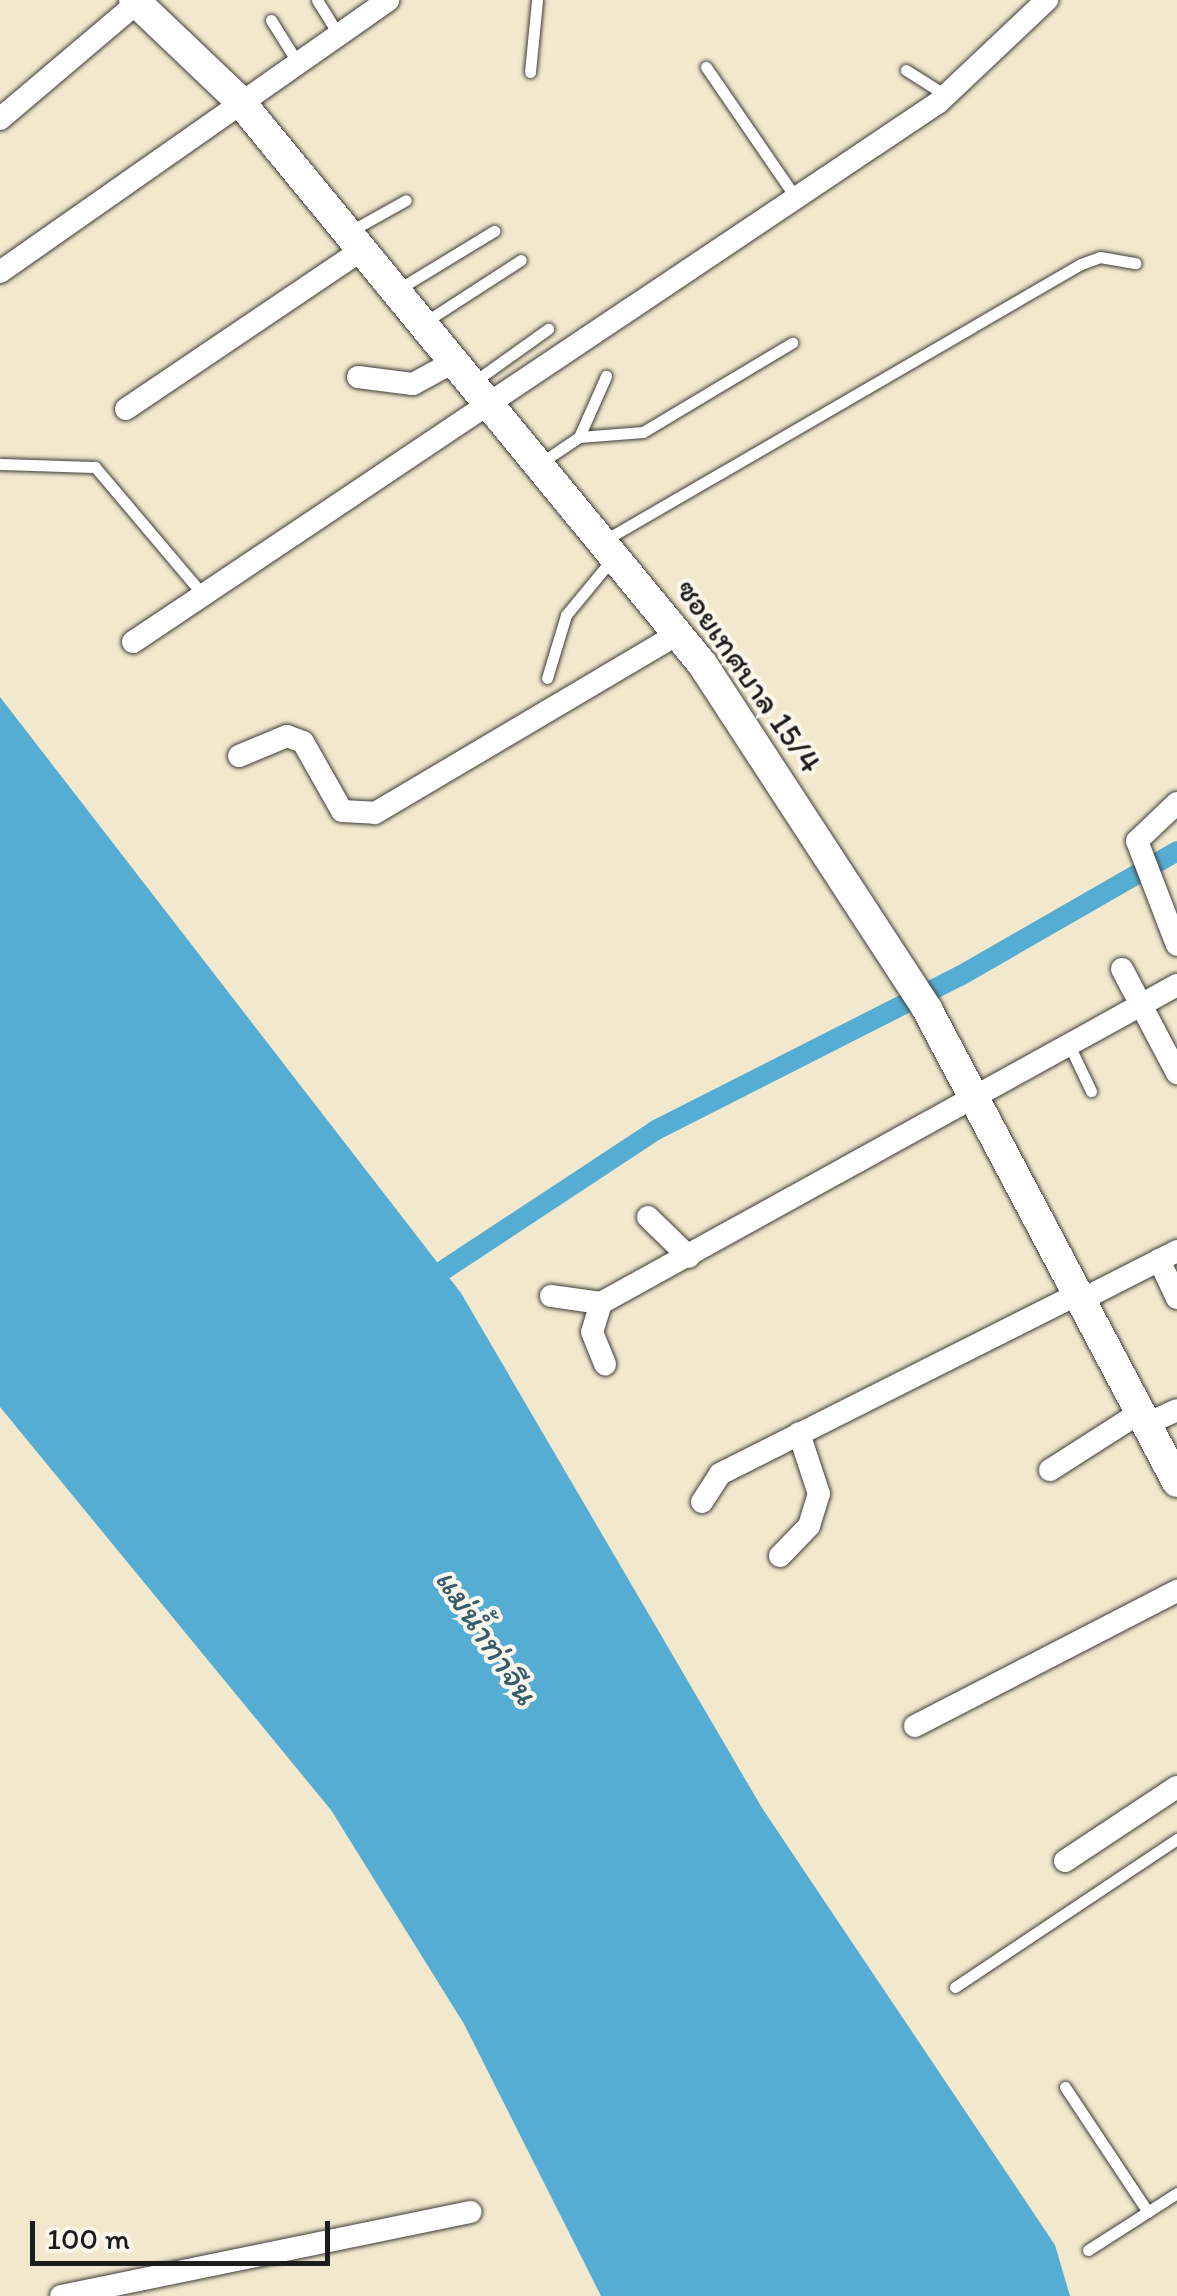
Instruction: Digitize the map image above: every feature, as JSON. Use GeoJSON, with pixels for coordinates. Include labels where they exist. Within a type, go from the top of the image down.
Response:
{"type":"FeatureCollection","features":[{"type":"Feature","properties":{"kind":"street"},"geometry":{"type":"LineString","coordinates":[[0,272],[237,98],[388,0]]}},
{"type":"Feature","properties":{"kind":"street"},"geometry":{"type":"LineString","coordinates":[[132,642],[203,595],[473,379],[794,195],[947,96],[1046,0]]}},
{"type":"Feature","properties":{"kind":"street"},"geometry":{"type":"LineString","coordinates":[[0,120],[135,1]]}},
{"type":"Feature","properties":{"kind":"street","name":"ซอยเทศบาล 15/4"},"geometry":{"type":"LineString","coordinates":[[135,1],[237,98],[542,462],[679,634],[927,1009],[1177,1482]]}},
{"type":"Feature","properties":{"kind":"street"},"geometry":{"type":"LineString","coordinates":[[126,409],[355,241]]}},
{"type":"Feature","properties":{"kind":"street"},"geometry":{"type":"LineString","coordinates":[[358,377],[413,384],[473,379]]}},
{"type":"Feature","properties":{"kind":"street"},"geometry":{"type":"LineString","coordinates":[[239,756],[287,736],[303,742],[342,811],[375,813],[679,634]]}},
{"type":"Feature","properties":{"kind":"street"},"geometry":{"type":"LineString","coordinates":[[1177,803],[1144,828],[1140,863],[1177,946]]}},
{"type":"Feature","properties":{"kind":"street"},"geometry":{"type":"LineString","coordinates":[[1122,968],[1176,1073]]}},
{"type":"Feature","properties":{"kind":"street"},"geometry":{"type":"LineString","coordinates":[[551,1296],[601,1303],[974,1101],[1177,985]]}},
{"type":"Feature","properties":{"kind":"street"},"geometry":{"type":"LineString","coordinates":[[648,1217],[689,1257]]}},
{"type":"Feature","properties":{"kind":"street"},"geometry":{"type":"LineString","coordinates":[[702,1502],[720,1474],[1168,1255],[1177,1298]]}},
{"type":"Feature","properties":{"kind":"street"},"geometry":{"type":"LineString","coordinates":[[601,1303],[592,1332],[605,1364]]}},
{"type":"Feature","properties":{"kind":"street"},"geometry":{"type":"LineString","coordinates":[[1050,1470],[1142,1418],[1177,1410]]}},
{"type":"Feature","properties":{"kind":"street"},"geometry":{"type":"LineString","coordinates":[[780,1556],[808,1526],[818,1494],[798,1433]]}},
{"type":"Feature","properties":{"kind":"street"},"geometry":{"type":"LineString","coordinates":[[914,1726],[1177,1591]]}},
{"type":"Feature","properties":{"kind":"street"},"geometry":{"type":"LineString","coordinates":[[1065,1861],[1177,1787]]}},
{"type":"Feature","properties":{"kind":"street"},"geometry":{"type":"LineString","coordinates":[[61,2296],[470,2212]]}},
{"type":"Feature","properties":{"kind":"lane"},"geometry":{"type":"LineString","coordinates":[[317,0],[338,33]]}},
{"type":"Feature","properties":{"kind":"lane"},"geometry":{"type":"LineString","coordinates":[[530,72],[539,1]]}},
{"type":"Feature","properties":{"kind":"lane"},"geometry":{"type":"LineString","coordinates":[[271,20],[296,60]]}},
{"type":"Feature","properties":{"kind":"lane"},"geometry":{"type":"LineString","coordinates":[[706,67],[794,195]]}},
{"type":"Feature","properties":{"kind":"lane"},"geometry":{"type":"LineString","coordinates":[[906,70],[947,96]]}},
{"type":"Feature","properties":{"kind":"lane"},"geometry":{"type":"LineString","coordinates":[[355,241],[406,200]]}},
{"type":"Feature","properties":{"kind":"lane"},"geometry":{"type":"LineString","coordinates":[[398,290],[494,230]]}},
{"type":"Feature","properties":{"kind":"lane"},"geometry":{"type":"LineString","coordinates":[[547,678],[566,615],[611,547],[1081,264],[1100,257],[1135,263]]}},
{"type":"Feature","properties":{"kind":"lane"},"geometry":{"type":"LineString","coordinates":[[425,322],[521,260]]}},
{"type":"Feature","properties":{"kind":"lane"},"geometry":{"type":"LineString","coordinates":[[473,379],[548,329]]}},
{"type":"Feature","properties":{"kind":"lane"},"geometry":{"type":"LineString","coordinates":[[542,462],[580,438],[643,432],[792,343]]}},
{"type":"Feature","properties":{"kind":"lane"},"geometry":{"type":"LineString","coordinates":[[580,438],[606,376]]}},
{"type":"Feature","properties":{"kind":"lane"},"geometry":{"type":"LineString","coordinates":[[0,464],[94,466],[203,595]]}},
{"type":"Feature","properties":{"kind":"lane"},"geometry":{"type":"LineString","coordinates":[[1070,1046],[1090,1091]]}},
{"type":"Feature","properties":{"kind":"lane"},"geometry":{"type":"LineString","coordinates":[[955,1987],[1177,1839]]}},
{"type":"Feature","properties":{"kind":"lane"},"geometry":{"type":"LineString","coordinates":[[1065,2087],[1148,2212]]}},
{"type":"Feature","properties":{"kind":"lane"},"geometry":{"type":"LineString","coordinates":[[1088,2250],[1177,2193]]}},
{"type":"Feature","properties":{"kind":"water","name":"แม่น้ำท่าจีน"},"geometry":{"type":"Polygon","coordinates":[[[0,697],[461,1293],[762,1808],[1055,2245],[1070,2296],[601,2296],[464,2024],[331,1810],[0,1407],[0,697]]]}},
{"type":"Feature","properties":{"kind":"waterway"},"geometry":{"type":"LineString","coordinates":[[421,1285],[656,1130],[960,976],[1177,851]]}}]}
